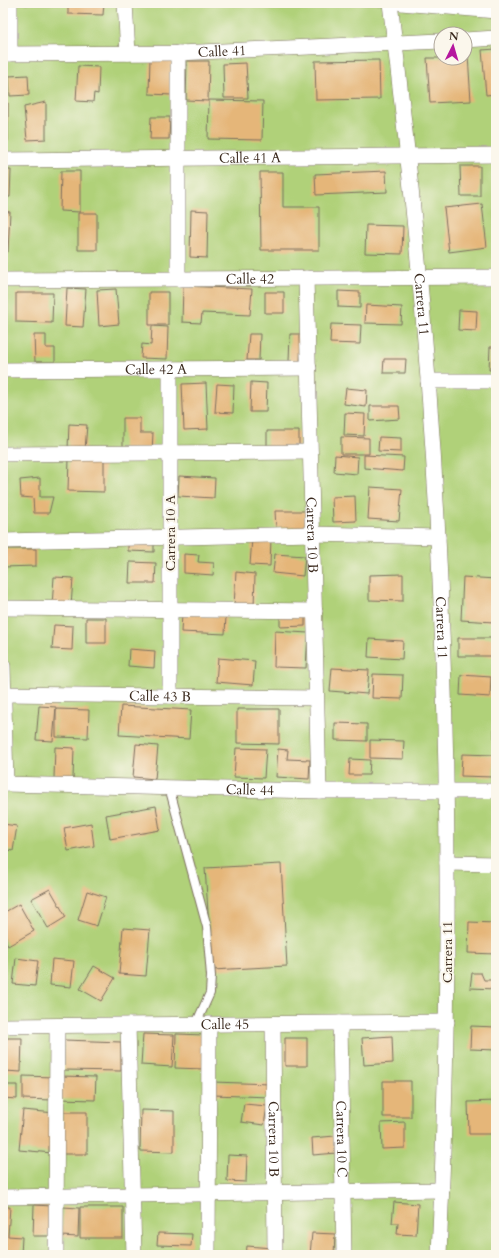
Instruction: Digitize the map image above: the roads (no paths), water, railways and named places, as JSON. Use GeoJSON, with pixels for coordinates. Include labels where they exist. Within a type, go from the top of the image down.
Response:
{"type":"FeatureCollection","features":[{"type":"Feature","properties":{"kind":"street"},"geometry":{"type":"LineString","coordinates":[[6,54],[10,3]]}},
{"type":"Feature","properties":{"kind":"street"},"geometry":{"type":"LineString","coordinates":[[125,3],[128,53]]}},
{"type":"Feature","properties":{"kind":"street","name":"Carrera 11"},"geometry":{"type":"LineString","coordinates":[[390,3],[408,157],[419,277],[428,381],[438,537],[447,791],[447,1022],[439,1255]]}},
{"type":"Feature","properties":{"kind":"street"},"geometry":{"type":"LineString","coordinates":[[401,3],[496,11]]}},
{"type":"Feature","properties":{"kind":"street"},"geometry":{"type":"LineString","coordinates":[[473,39],[496,38]]}},
{"type":"Feature","properties":{"kind":"street","name":"Calle 41"},"geometry":{"type":"LineString","coordinates":[[6,54],[178,53],[433,41]]}},
{"type":"Feature","properties":{"kind":"street"},"geometry":{"type":"LineString","coordinates":[[178,53],[178,279]]}},
{"type":"Feature","properties":{"kind":"street","name":"Calle 41 A"},"geometry":{"type":"LineString","coordinates":[[3,160],[496,155]]}},
{"type":"Feature","properties":{"kind":"street","name":"Calle 42"},"geometry":{"type":"LineString","coordinates":[[3,280],[496,277]]}},
{"type":"Feature","properties":{"kind":"street","name":"Carrera 10 B"},"geometry":{"type":"LineString","coordinates":[[306,278],[319,791]]}},
{"type":"Feature","properties":{"kind":"street","name":"Calle 42 A"},"geometry":{"type":"LineString","coordinates":[[3,370],[309,368]]}},
{"type":"Feature","properties":{"kind":"street","name":"Carrera 10 A"},"geometry":{"type":"LineString","coordinates":[[170,369],[170,696]]}},
{"type":"Feature","properties":{"kind":"street"},"geometry":{"type":"LineString","coordinates":[[428,381],[496,381]]}},
{"type":"Feature","properties":{"kind":"street"},"geometry":{"type":"LineString","coordinates":[[3,454],[310,452]]}},
{"type":"Feature","properties":{"kind":"street"},"geometry":{"type":"LineString","coordinates":[[3,542],[313,534],[438,537]]}},
{"type":"Feature","properties":{"kind":"street"},"geometry":{"type":"LineString","coordinates":[[3,608],[314,611]]}},
{"type":"Feature","properties":{"kind":"street"},"geometry":{"type":"LineString","coordinates":[[3,666],[4,784]]}},
{"type":"Feature","properties":{"kind":"street","name":"Calle 43 B"},"geometry":{"type":"LineString","coordinates":[[4,694],[316,698]]}},
{"type":"Feature","properties":{"kind":"street","name":"Calle 44"},"geometry":{"type":"LineString","coordinates":[[4,784],[319,791],[496,791]]}},
{"type":"Feature","properties":{"kind":"street"},"geometry":{"type":"LineString","coordinates":[[447,863],[496,864]]}},
{"type":"Feature","properties":{"kind":"street","name":"Calle 45"},"geometry":{"type":"LineString","coordinates":[[3,1026],[447,1022]]}},
{"type":"Feature","properties":{"kind":"street","name":"Carrera 10 C"},"geometry":{"type":"LineString","coordinates":[[340,1023],[344,1255]]}},
{"type":"Feature","properties":{"kind":"street"},"geometry":{"type":"LineString","coordinates":[[202,1024],[208,1193],[208,1255]]}},
{"type":"Feature","properties":{"kind":"street","name":"Carrera 10 B"},"geometry":{"type":"LineString","coordinates":[[272,1024],[275,1255]]}},
{"type":"Feature","properties":{"kind":"street"},"geometry":{"type":"LineString","coordinates":[[128,1025],[134,1255]]}},
{"type":"Feature","properties":{"kind":"street"},"geometry":{"type":"LineString","coordinates":[[56,1255],[57,1026]]}},
{"type":"Feature","properties":{"kind":"street"},"geometry":{"type":"LineString","coordinates":[[3,1197],[442,1190]]}},
{"type":"Feature","properties":{"kind":"lane"},"geometry":{"type":"LineString","coordinates":[[168,788],[207,927],[211,976],[210,993],[202,1024]]}}]}
